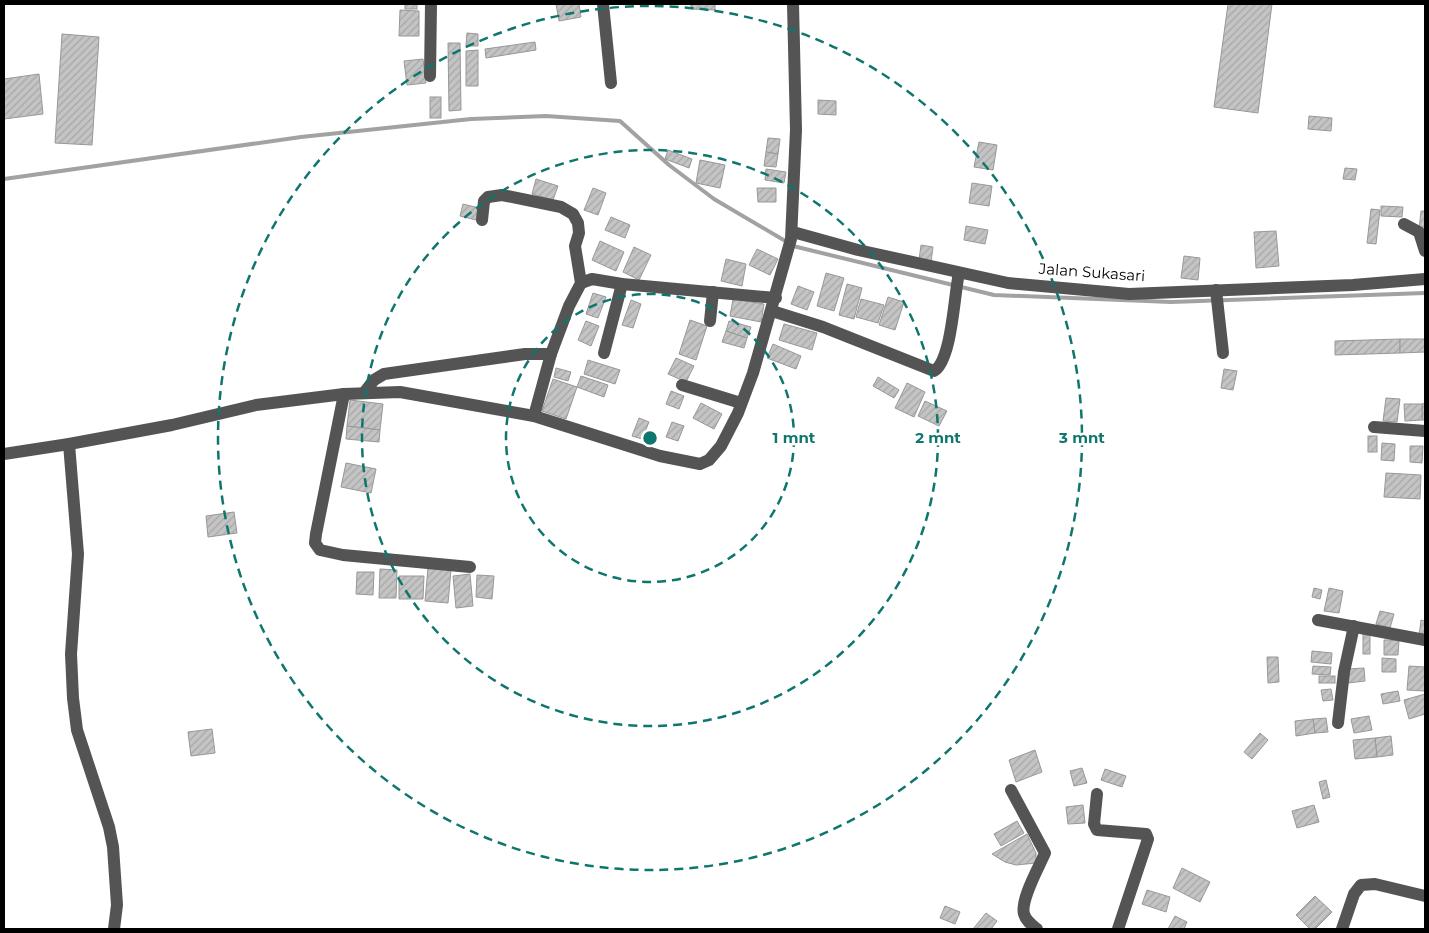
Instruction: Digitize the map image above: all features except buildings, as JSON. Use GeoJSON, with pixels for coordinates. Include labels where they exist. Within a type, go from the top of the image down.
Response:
{"type":"FeatureCollection","features":[{"type":"Feature","properties":{"kind":"street"},"geometry":{"type":"LineString","coordinates":[[430,76],[431,4]]}},
{"type":"Feature","properties":{"kind":"street"},"geometry":{"type":"LineString","coordinates":[[603,4],[611,83]]}},
{"type":"Feature","properties":{"kind":"street"},"geometry":{"type":"LineString","coordinates":[[4,454],[69,444],[256,405],[344,394],[400,392],[534,416],[660,456],[700,464],[709,460],[721,446],[753,373],[776,298],[792,236],[796,130],[793,4]]}},
{"type":"Feature","properties":{"kind":"street"},"geometry":{"type":"LineString","coordinates":[[482,220],[484,201],[492,196],[502,195],[551,204],[568,210],[578,223],[579,233],[575,246],[581,283],[569,306],[551,354],[534,416]]}},
{"type":"Feature","properties":{"kind":"street"},"geometry":{"type":"LineString","coordinates":[[1404,224],[1419,232],[1425,251]]}},
{"type":"Feature","properties":{"kind":"street","name":"Jalan Sukasari"},"geometry":{"type":"LineString","coordinates":[[792,236],[959,276],[1129,294],[1217,292],[1425,279]]}},
{"type":"Feature","properties":{"kind":"street"},"geometry":{"type":"LineString","coordinates":[[772,311],[823,327],[934,371],[939,368],[947,345],[959,276]]}},
{"type":"Feature","properties":{"kind":"street"},"geometry":{"type":"LineString","coordinates":[[581,283],[592,279],[622,284],[776,298]]}},
{"type":"Feature","properties":{"kind":"street"},"geometry":{"type":"LineString","coordinates":[[604,353],[622,284]]}},
{"type":"Feature","properties":{"kind":"street"},"geometry":{"type":"LineString","coordinates":[[710,321],[713,292]]}},
{"type":"Feature","properties":{"kind":"street"},"geometry":{"type":"LineString","coordinates":[[1217,292],[1223,353]]}},
{"type":"Feature","properties":{"kind":"street"},"geometry":{"type":"LineString","coordinates":[[364,393],[374,380],[384,374],[525,354],[551,354]]}},
{"type":"Feature","properties":{"kind":"street"},"geometry":{"type":"LineString","coordinates":[[682,384],[741,403]]}},
{"type":"Feature","properties":{"kind":"street"},"geometry":{"type":"LineString","coordinates":[[344,394],[316,534],[315,543],[320,550],[343,555],[470,567]]}},
{"type":"Feature","properties":{"kind":"street"},"geometry":{"type":"LineString","coordinates":[[1374,427],[1425,431]]}},
{"type":"Feature","properties":{"kind":"street"},"geometry":{"type":"LineString","coordinates":[[69,444],[78,554],[71,654],[73,698],[78,730],[109,827],[113,847],[117,905],[114,929]]}},
{"type":"Feature","properties":{"kind":"street"},"geometry":{"type":"LineString","coordinates":[[1318,620],[1425,640]]}},
{"type":"Feature","properties":{"kind":"street"},"geometry":{"type":"LineString","coordinates":[[1338,723],[1344,672],[1354,626]]}},
{"type":"Feature","properties":{"kind":"street"},"geometry":{"type":"LineString","coordinates":[[1012,790],[1045,853],[1025,900],[1024,913],[1028,922],[1037,929]]}},
{"type":"Feature","properties":{"kind":"street"},"geometry":{"type":"LineString","coordinates":[[1096,794],[1094,824],[1097,830],[1146,834],[1148,839],[1118,929]]}},
{"type":"Feature","properties":{"kind":"street"},"geometry":{"type":"LineString","coordinates":[[1342,929],[1354,894],[1360,885],[1375,884],[1425,896]]}},
{"type":"Feature","properties":{"kind":"waterway"},"geometry":{"type":"LineString","coordinates":[[4,179],[301,137],[471,119],[546,116],[620,121],[669,165],[714,199],[787,242]]}},
{"type":"Feature","properties":{"kind":"waterway"},"geometry":{"type":"LineString","coordinates":[[793,246],[994,295],[1171,302],[1425,293]]}}]}
